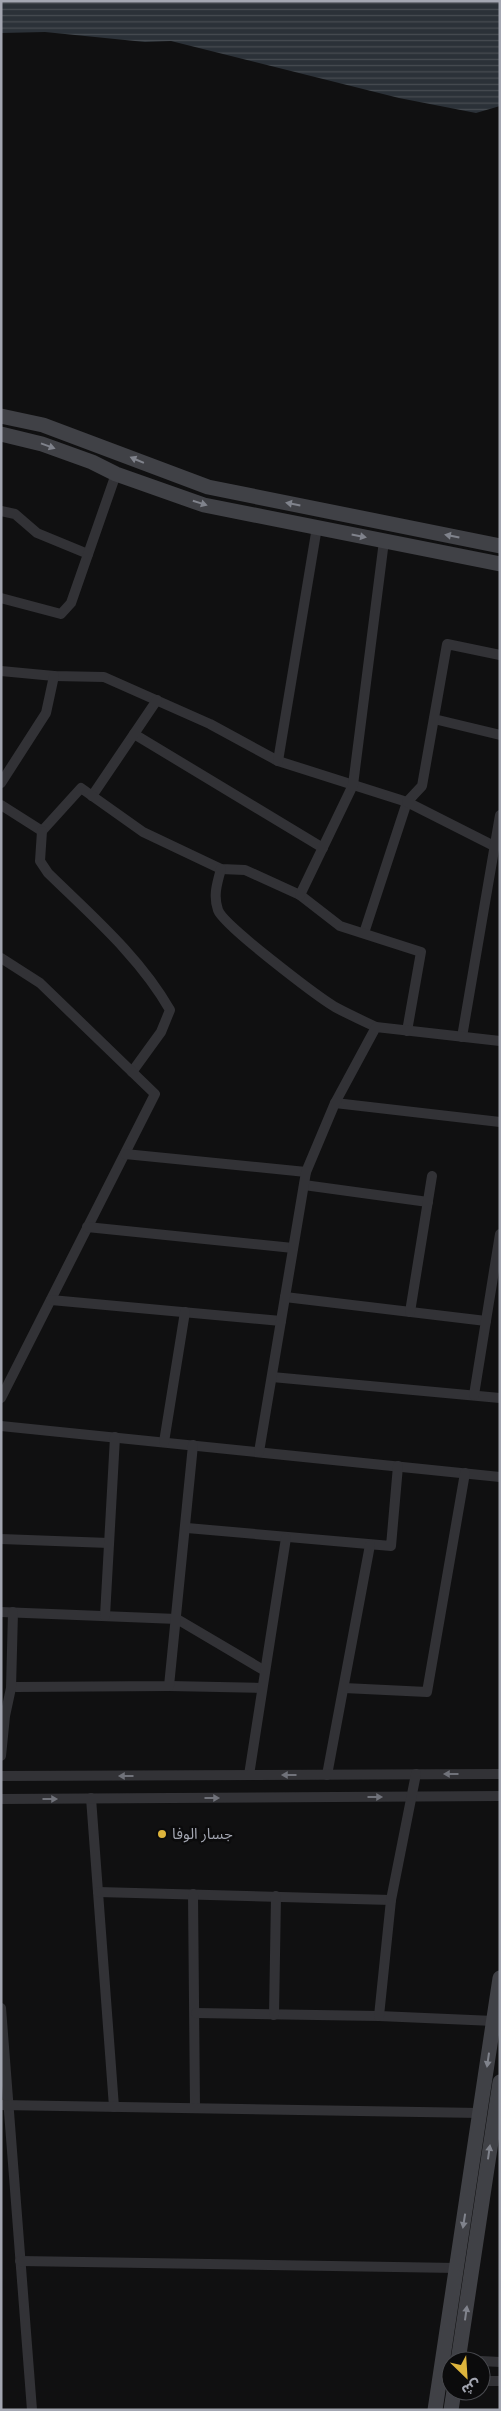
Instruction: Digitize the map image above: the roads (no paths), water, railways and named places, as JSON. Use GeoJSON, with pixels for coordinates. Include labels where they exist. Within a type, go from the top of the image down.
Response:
{"type":"FeatureCollection","features":[{"type":"Feature","properties":{"kind":"main road"},"geometry":{"type":"LineString","coordinates":[[1,416],[43,425],[208,486],[500,546]]}},
{"type":"Feature","properties":{"kind":"main road"},"geometry":{"type":"LineString","coordinates":[[1,434],[42,444],[92,462],[116,474],[204,505],[500,564]]}},
{"type":"Feature","properties":{"kind":"main road"},"geometry":{"type":"LineString","coordinates":[[444,2351],[500,1978]]}},
{"type":"Feature","properties":{"kind":"main road"},"geometry":{"type":"LineString","coordinates":[[460,2351],[500,2082]]}},
{"type":"Feature","properties":{"kind":"main road"},"geometry":{"type":"LineString","coordinates":[[435,2410],[441,2394]]}},
{"type":"Feature","properties":{"kind":"street"},"geometry":{"type":"LineString","coordinates":[[1,598],[61,614],[71,603],[116,474]]}},
{"type":"Feature","properties":{"kind":"street"},"geometry":{"type":"LineString","coordinates":[[1,511],[15,514],[37,533],[88,554]]}},
{"type":"Feature","properties":{"kind":"street"},"geometry":{"type":"LineString","coordinates":[[278,761],[317,527]]}},
{"type":"Feature","properties":{"kind":"street"},"geometry":{"type":"LineString","coordinates":[[300,895],[353,785],[384,541]]}},
{"type":"Feature","properties":{"kind":"street"},"geometry":{"type":"LineString","coordinates":[[364,934],[407,802],[422,786],[447,644],[500,655]]}},
{"type":"Feature","properties":{"kind":"street"},"geometry":{"type":"LineString","coordinates":[[1,671],[54,676],[104,677],[210,724],[278,761],[407,802],[494,846]]}},
{"type":"Feature","properties":{"kind":"street"},"geometry":{"type":"LineString","coordinates":[[1,783],[46,712],[54,676]]}},
{"type":"Feature","properties":{"kind":"street"},"geometry":{"type":"LineString","coordinates":[[92,796],[157,700]]}},
{"type":"Feature","properties":{"kind":"street"},"geometry":{"type":"LineString","coordinates":[[434,719],[500,735]]}},
{"type":"Feature","properties":{"kind":"street"},"geometry":{"type":"LineString","coordinates":[[134,734],[323,848]]}},
{"type":"Feature","properties":{"kind":"street"},"geometry":{"type":"LineString","coordinates":[[132,1072],[161,1032],[170,1010],[161,994],[119,942],[48,872],[40,861],[42,831],[81,788],[143,832],[221,869],[244,870],[300,895],[340,926],[421,952],[408,1031]]}},
{"type":"Feature","properties":{"kind":"street"},"geometry":{"type":"LineString","coordinates":[[1,805],[42,831]]}},
{"type":"Feature","properties":{"kind":"street"},"geometry":{"type":"LineString","coordinates":[[462,1037],[500,815]]}},
{"type":"Feature","properties":{"kind":"street"},"geometry":{"type":"LineString","coordinates":[[221,869],[215,890],[218,911],[264,953],[335,1006],[376,1027],[500,1041]]}},
{"type":"Feature","properties":{"kind":"street"},"geometry":{"type":"LineString","coordinates":[[1,958],[40,983],[155,1094],[1,1398]]}},
{"type":"Feature","properties":{"kind":"street"},"geometry":{"type":"LineString","coordinates":[[259,1452],[306,1172],[336,1103],[376,1027]]}},
{"type":"Feature","properties":{"kind":"street"},"geometry":{"type":"LineString","coordinates":[[336,1103],[500,1122]]}},
{"type":"Feature","properties":{"kind":"street"},"geometry":{"type":"LineString","coordinates":[[125,1154],[306,1172]]}},
{"type":"Feature","properties":{"kind":"street"},"geometry":{"type":"LineString","coordinates":[[410,1312],[432,1176]]}},
{"type":"Feature","properties":{"kind":"street"},"geometry":{"type":"LineString","coordinates":[[304,1185],[428,1202]]}},
{"type":"Feature","properties":{"kind":"street"},"geometry":{"type":"LineString","coordinates":[[88,1227],[293,1248]]}},
{"type":"Feature","properties":{"kind":"street"},"geometry":{"type":"LineString","coordinates":[[474,1395],[500,1234]]}},
{"type":"Feature","properties":{"kind":"street"},"geometry":{"type":"LineString","coordinates":[[285,1297],[486,1321]]}},
{"type":"Feature","properties":{"kind":"street"},"geometry":{"type":"LineString","coordinates":[[50,1300],[281,1321]]}},
{"type":"Feature","properties":{"kind":"street"},"geometry":{"type":"LineString","coordinates":[[164,1442],[185,1312]]}},
{"type":"Feature","properties":{"kind":"street"},"geometry":{"type":"LineString","coordinates":[[272,1377],[500,1398]]}},
{"type":"Feature","properties":{"kind":"street"},"geometry":{"type":"LineString","coordinates":[[1,1426],[500,1477]]}},
{"type":"Feature","properties":{"kind":"street"},"geometry":{"type":"LineString","coordinates":[[105,1616],[115,1437]]}},
{"type":"Feature","properties":{"kind":"street"},"geometry":{"type":"LineString","coordinates":[[169,1686],[187,1528],[193,1445]]}},
{"type":"Feature","properties":{"kind":"street"},"geometry":{"type":"LineString","coordinates":[[187,1528],[391,1546],[398,1466]]}},
{"type":"Feature","properties":{"kind":"street"},"geometry":{"type":"LineString","coordinates":[[344,1688],[427,1692],[465,1473]]}},
{"type":"Feature","properties":{"kind":"street"},"geometry":{"type":"LineString","coordinates":[[1,1538],[109,1543]]}},
{"type":"Feature","properties":{"kind":"street"},"geometry":{"type":"LineString","coordinates":[[249,1775],[286,1538]]}},
{"type":"Feature","properties":{"kind":"street"},"geometry":{"type":"LineString","coordinates":[[327,1775],[370,1544]]}},
{"type":"Feature","properties":{"kind":"street"},"geometry":{"type":"LineString","coordinates":[[1,1612],[177,1619],[265,1671]]}},
{"type":"Feature","properties":{"kind":"street"},"geometry":{"type":"LineString","coordinates":[[1,1756],[5,1716],[12,1688],[13,1612]]}},
{"type":"Feature","properties":{"kind":"street"},"geometry":{"type":"LineString","coordinates":[[16,1687],[169,1686],[262,1688]]}},
{"type":"Feature","properties":{"kind":"street"},"geometry":{"type":"LineString","coordinates":[[379,2016],[391,1900],[416,1774]]}},
{"type":"Feature","properties":{"kind":"street"},"geometry":{"type":"LineString","coordinates":[[1,1776],[500,1774]]}},
{"type":"Feature","properties":{"kind":"street"},"geometry":{"type":"LineString","coordinates":[[1,1799],[500,1796]]}},
{"type":"Feature","properties":{"kind":"street"},"geometry":{"type":"LineString","coordinates":[[91,1798],[114,2107]]}},
{"type":"Feature","properties":{"kind":"street"},"geometry":{"type":"LineString","coordinates":[[98,1892],[391,1900]]}},
{"type":"Feature","properties":{"kind":"street"},"geometry":{"type":"LineString","coordinates":[[193,1894],[196,2013],[195,2108]]}},
{"type":"Feature","properties":{"kind":"street"},"geometry":{"type":"LineString","coordinates":[[274,2014],[276,1896]]}},
{"type":"Feature","properties":{"kind":"street"},"geometry":{"type":"LineString","coordinates":[[1,2008],[4,2105],[20,2261],[32,2410]]}},
{"type":"Feature","properties":{"kind":"street"},"geometry":{"type":"LineString","coordinates":[[196,2013],[379,2016],[494,2021]]}},
{"type":"Feature","properties":{"kind":"street"},"geometry":{"type":"LineString","coordinates":[[4,2105],[480,2113]]}},
{"type":"Feature","properties":{"kind":"street"},"geometry":{"type":"LineString","coordinates":[[20,2261],[457,2268]]}},
{"type":"Feature","properties":{"kind":"place","name":"جسار الوفا"},"geometry":{"type":"Point","coordinates":[162,1834]}}]}
